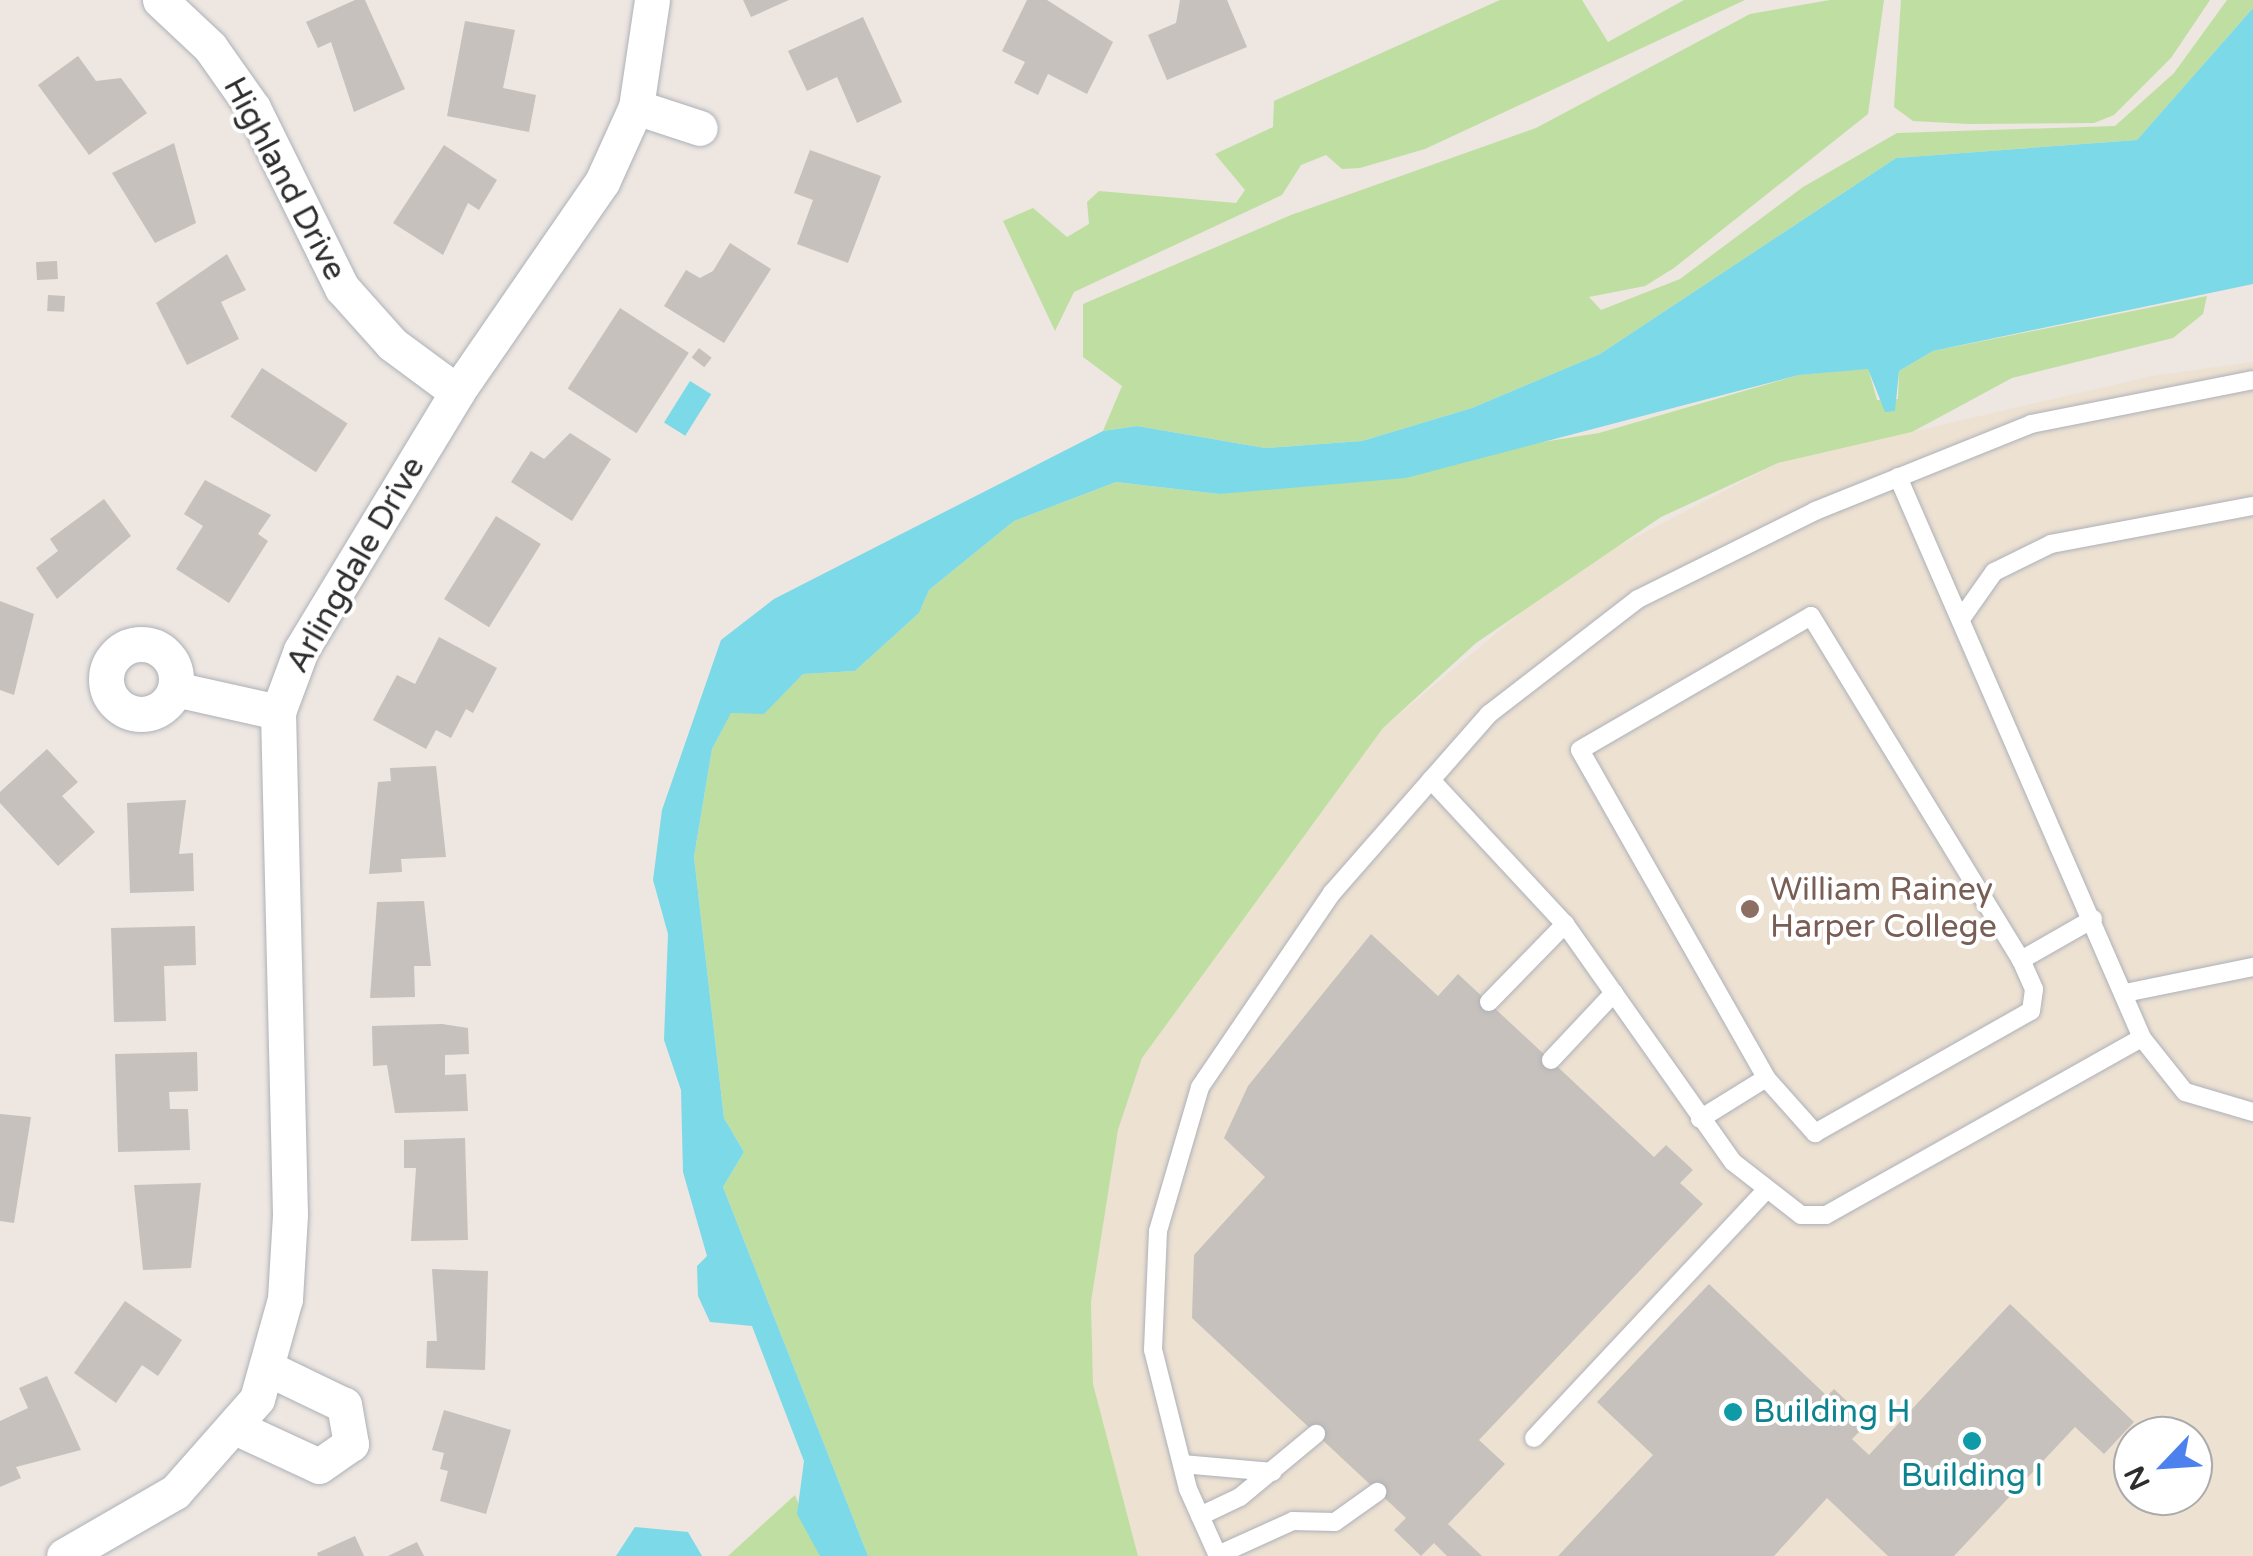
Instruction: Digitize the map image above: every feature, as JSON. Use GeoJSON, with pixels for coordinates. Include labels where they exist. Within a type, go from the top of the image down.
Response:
{"type":"FeatureCollection","features":[{"type":"Feature","properties":{"kind":"street","name":"Highland Drive"},"geometry":{"type":"LineString","coordinates":[[160,0],[210,47],[253,108],[342,288],[392,344],[458,392]]}},
{"type":"Feature","properties":{"kind":"street","name":"Arlingdale Drive"},"geometry":{"type":"LineString","coordinates":[[64,1556],[175,1492],[237,1428],[267,1368],[285,1299],[290,1214],[278,712],[301,650],[458,392],[602,182],[636,107],[652,0]]}},
{"type":"Feature","properties":{"kind":"street"},"geometry":{"type":"LineString","coordinates":[[636,107],[700,128]]}},
{"type":"Feature","properties":{"kind":"street"},"geometry":{"type":"LineString","coordinates":[[175,689],[278,712]]}},
{"type":"Feature","properties":{"kind":"street"},"geometry":{"type":"LineString","coordinates":[[237,1428],[319,1466],[351,1444],[344,1405],[267,1368]]}},
{"type":"Feature","properties":{"kind":"lane"},"geometry":{"type":"LineString","coordinates":[[1377,1492],[1335,1522],[1293,1521],[1218,1555],[1182,1464],[1154,1350],[1158,1231],[1200,1086],[1332,893],[1489,714],[1638,599],[1898,477],[2031,424],[2253,380]]}},
{"type":"Feature","properties":{"kind":"lane"},"geometry":{"type":"LineString","coordinates":[[1898,477],[1963,616],[2142,1038],[2185,1092],[2253,1112]]}},
{"type":"Feature","properties":{"kind":"lane"},"geometry":{"type":"LineString","coordinates":[[1963,616],[1994,572],[2051,544],[2253,506]]}},
{"type":"Feature","properties":{"kind":"lane"},"geometry":{"type":"LineString","coordinates":[[1811,616],[2021,960],[2034,989],[2031,1010],[1844,1124],[1815,1133],[1766,1078],[1580,750],[1811,616]]}},
{"type":"Feature","properties":{"kind":"lane"},"geometry":{"type":"LineString","coordinates":[[1431,780],[1565,924],[1700,1118],[1762,1194],[1802,1215],[1826,1215],[2142,1038]]}},
{"type":"Feature","properties":{"kind":"lane"},"geometry":{"type":"LineString","coordinates":[[2021,960],[2093,919]]}},
{"type":"Feature","properties":{"kind":"lane"},"geometry":{"type":"LineString","coordinates":[[1489,1002],[1565,924]]}},
{"type":"Feature","properties":{"kind":"lane"},"geometry":{"type":"LineString","coordinates":[[2125,993],[2253,967]]}},
{"type":"Feature","properties":{"kind":"lane"},"geometry":{"type":"LineString","coordinates":[[1551,1060],[1614,993]]}},
{"type":"Feature","properties":{"kind":"lane"},"geometry":{"type":"LineString","coordinates":[[1700,1118],[1766,1078]]}},
{"type":"Feature","properties":{"kind":"lane"},"geometry":{"type":"LineString","coordinates":[[1534,1438],[1762,1194]]}},
{"type":"Feature","properties":{"kind":"lane"},"geometry":{"type":"LineString","coordinates":[[1200,1516],[1274,1472],[1316,1434]]}},
{"type":"Feature","properties":{"kind":"lane"},"geometry":{"type":"LineString","coordinates":[[1182,1464],[1274,1472]]}},
{"type":"Feature","properties":{"kind":"shaded area","name":"William Rainey Harper College"},"geometry":{"type":"Polygon","coordinates":[[[2253,362],[2253,1556],[1138,1556],[1093,1385],[1091,1302],[1118,1130],[1142,1058],[1383,728],[1571,571],[1778,463],[2153,376],[2253,362]]]}},
{"type":"Feature","properties":{"kind":"green space"},"geometry":{"type":"Polygon","coordinates":[[[1500,0],[1582,0],[1608,42],[1684,0],[1745,0],[1425,149],[1360,168],[1342,169],[1326,155],[1301,165],[1282,195],[1074,292],[1055,331],[1003,221],[1033,208],[1067,237],[1089,224],[1087,202],[1099,191],[1236,203],[1245,190],[1215,154],[1273,127],[1274,101],[1500,0]]]}},
{"type":"Feature","properties":{"kind":"green space"},"geometry":{"type":"Polygon","coordinates":[[[1830,0],[1884,0],[1868,114],[1674,268],[1645,286],[1589,297],[1601,310],[1680,279],[1803,187],[1897,133],[2115,126],[2174,73],[2227,0],[2253,0],[2253,8],[2137,140],[1896,158],[1600,354],[1472,408],[1362,441],[1265,448],[1137,426],[1103,431],[1122,386],[1083,357],[1083,304],[1291,215],[1536,128],[1750,14],[1830,0]]]}},
{"type":"Feature","properties":{"kind":"green space"},"geometry":{"type":"Polygon","coordinates":[[[1901,0],[2210,0],[2171,58],[2114,115],[2094,123],[1969,124],[1913,121],[1894,107],[1901,0]]]}},
{"type":"Feature","properties":{"kind":"green space"},"geometry":{"type":"Polygon","coordinates":[[[2207,296],[2203,314],[2173,338],[2012,378],[1912,432],[1778,463],[1661,517],[1476,643],[1383,728],[1142,1058],[1118,1130],[1091,1302],[1093,1384],[1138,1556],[868,1556],[723,1187],[744,1152],[724,1118],[694,857],[712,749],[731,712],[764,713],[803,674],[855,671],[919,613],[929,590],[1014,521],[1116,482],[1219,494],[1599,433],[1799,375],[1868,368],[1877,400],[1898,399],[1899,371],[1933,351],[2207,296]]]}},
{"type":"Feature","properties":{"kind":"green space"},"geometry":{"type":"Polygon","coordinates":[[[795,1495],[820,1556],[728,1556],[795,1495]]]}},
{"type":"Feature","properties":{"kind":"water"},"geometry":{"type":"Polygon","coordinates":[[[2253,8],[2253,284],[1933,351],[1899,371],[1895,411],[1885,412],[1868,369],[1799,375],[1406,478],[1219,494],[1116,482],[1014,521],[929,590],[919,613],[855,671],[803,674],[764,714],[731,713],[712,749],[694,857],[724,1118],[744,1152],[723,1187],[868,1556],[820,1556],[797,1514],[804,1461],[752,1326],[710,1322],[698,1296],[697,1266],[707,1256],[683,1172],[681,1090],[664,1040],[668,934],[653,880],[662,810],[721,640],[774,599],[1103,431],[1137,426],[1265,448],[1362,441],[1472,408],[1600,354],[1896,158],[2137,140],[2253,8]]]}},
{"type":"Feature","properties":{"kind":"water"},"geometry":{"type":"Polygon","coordinates":[[[690,381],[711,394],[685,436],[664,423],[690,381]]]}},
{"type":"Feature","properties":{"kind":"water"},"geometry":{"type":"Polygon","coordinates":[[[635,1527],[688,1532],[702,1556],[616,1556],[635,1527]]]}},
{"type":"Feature","properties":{"kind":"building"},"geometry":{"type":"Polygon","coordinates":[[[355,0],[365,0],[405,89],[354,112],[331,42],[318,48],[306,22],[355,0]]]}},
{"type":"Feature","properties":{"kind":"building"},"geometry":{"type":"Polygon","coordinates":[[[743,0],[789,0],[751,17],[743,0]]]}},
{"type":"Feature","properties":{"kind":"building"},"geometry":{"type":"Polygon","coordinates":[[[1027,0],[1047,0],[1113,42],[1087,94],[1048,74],[1038,95],[1014,83],[1025,62],[1002,51],[1027,0]]]}},
{"type":"Feature","properties":{"kind":"building"},"geometry":{"type":"Polygon","coordinates":[[[1180,0],[1227,0],[1247,47],[1167,80],[1148,35],[1176,23],[1180,0]]]}},
{"type":"Feature","properties":{"kind":"building"},"geometry":{"type":"Polygon","coordinates":[[[863,17],[902,102],[857,123],[837,77],[807,91],[788,51],[863,17]]]}},
{"type":"Feature","properties":{"kind":"building"},"geometry":{"type":"Polygon","coordinates":[[[465,21],[515,30],[503,88],[536,95],[529,132],[447,116],[465,21]]]}},
{"type":"Feature","properties":{"kind":"building"},"geometry":{"type":"Polygon","coordinates":[[[78,56],[96,81],[121,78],[147,113],[89,155],[38,85],[78,56]]]}},
{"type":"Feature","properties":{"kind":"building"},"geometry":{"type":"Polygon","coordinates":[[[174,143],[196,223],[155,243],[112,173],[174,143]]]}},
{"type":"Feature","properties":{"kind":"building"},"geometry":{"type":"Polygon","coordinates":[[[444,145],[497,180],[479,210],[468,203],[443,255],[393,223],[444,145]]]}},
{"type":"Feature","properties":{"kind":"building"},"geometry":{"type":"Polygon","coordinates":[[[810,150],[881,176],[848,263],[797,244],[813,200],[794,193],[810,150]]]}},
{"type":"Feature","properties":{"kind":"building"},"geometry":{"type":"Polygon","coordinates":[[[730,243],[771,269],[724,343],[664,306],[686,270],[700,278],[713,271],[730,243]]]}},
{"type":"Feature","properties":{"kind":"building"},"geometry":{"type":"Polygon","coordinates":[[[227,254],[246,290],[221,302],[239,339],[187,365],[156,303],[227,254]]]}},
{"type":"Feature","properties":{"kind":"building"},"geometry":{"type":"Polygon","coordinates":[[[57,261],[58,279],[37,280],[36,262],[57,261]]]}},
{"type":"Feature","properties":{"kind":"building"},"geometry":{"type":"Polygon","coordinates":[[[48,295],[65,296],[64,312],[47,311],[48,295]]]}},
{"type":"Feature","properties":{"kind":"building"},"geometry":{"type":"Polygon","coordinates":[[[620,308],[689,353],[636,433],[568,389],[620,308]]]}},
{"type":"Feature","properties":{"kind":"building"},"geometry":{"type":"Polygon","coordinates":[[[699,348],[712,358],[704,367],[692,357],[699,348]]]}},
{"type":"Feature","properties":{"kind":"building"},"geometry":{"type":"Polygon","coordinates":[[[262,368],[348,424],[316,472],[230,417],[262,368]]]}},
{"type":"Feature","properties":{"kind":"building"},"geometry":{"type":"Polygon","coordinates":[[[570,433],[611,459],[572,521],[511,482],[531,451],[544,459],[570,433]]]}},
{"type":"Feature","properties":{"kind":"building"},"geometry":{"type":"Polygon","coordinates":[[[205,480],[271,515],[258,534],[268,541],[229,603],[176,569],[203,526],[184,514],[205,480]]]}},
{"type":"Feature","properties":{"kind":"building"},"geometry":{"type":"Polygon","coordinates":[[[104,499],[131,536],[57,599],[36,568],[58,551],[50,539],[104,499]]]}},
{"type":"Feature","properties":{"kind":"building"},"geometry":{"type":"Polygon","coordinates":[[[496,516],[541,544],[489,627],[444,599],[496,516]]]}},
{"type":"Feature","properties":{"kind":"building"},"geometry":{"type":"Polygon","coordinates":[[[0,601],[34,614],[14,695],[0,690],[0,601]]]}},
{"type":"Feature","properties":{"kind":"building"},"geometry":{"type":"Polygon","coordinates":[[[439,637],[497,668],[473,713],[466,709],[451,738],[436,730],[426,749],[373,720],[397,675],[415,684],[439,637]]]}},
{"type":"Feature","properties":{"kind":"building"},"geometry":{"type":"Polygon","coordinates":[[[47,749],[78,782],[62,796],[95,832],[58,866],[0,803],[0,792],[47,749]]]}},
{"type":"Feature","properties":{"kind":"building"},"geometry":{"type":"Polygon","coordinates":[[[436,766],[446,857],[401,859],[402,872],[369,874],[378,782],[391,781],[390,768],[436,766]]]}},
{"type":"Feature","properties":{"kind":"building"},"geometry":{"type":"Polygon","coordinates":[[[186,800],[179,854],[193,853],[194,891],[130,893],[127,803],[186,800]]]}},
{"type":"Feature","properties":{"kind":"building"},"geometry":{"type":"Polygon","coordinates":[[[424,901],[431,966],[414,966],[415,997],[370,998],[377,902],[424,901]]]}},
{"type":"Feature","properties":{"kind":"building"},"geometry":{"type":"Polygon","coordinates":[[[195,926],[196,965],[164,966],[166,1021],[114,1022],[111,928],[195,926]]]}},
{"type":"Feature","properties":{"kind":"building"},"geometry":{"type":"Polygon","coordinates":[[[1371,934],[1438,996],[1458,974],[1654,1157],[1666,1145],[1693,1170],[1680,1183],[1703,1204],[1479,1440],[1505,1464],[1448,1524],[1482,1556],[1447,1556],[1434,1543],[1421,1556],[1394,1530],[1406,1518],[1192,1318],[1194,1255],[1265,1177],[1224,1138],[1248,1086],[1371,934]]]}},
{"type":"Feature","properties":{"kind":"building"},"geometry":{"type":"Polygon","coordinates":[[[442,1024],[468,1028],[469,1054],[445,1055],[445,1075],[466,1074],[468,1111],[395,1113],[387,1065],[373,1066],[372,1026],[442,1024]]]}},
{"type":"Feature","properties":{"kind":"building"},"geometry":{"type":"Polygon","coordinates":[[[197,1052],[198,1091],[169,1092],[170,1109],[188,1109],[190,1150],[118,1152],[115,1054],[197,1052]]]}},
{"type":"Feature","properties":{"kind":"building"},"geometry":{"type":"Polygon","coordinates":[[[0,1114],[31,1117],[14,1223],[0,1221],[0,1114]]]}},
{"type":"Feature","properties":{"kind":"building"},"geometry":{"type":"Polygon","coordinates":[[[465,1138],[468,1240],[411,1241],[416,1168],[404,1168],[404,1140],[465,1138]]]}},
{"type":"Feature","properties":{"kind":"building"},"geometry":{"type":"Polygon","coordinates":[[[201,1183],[191,1268],[143,1270],[134,1185],[201,1183]]]}},
{"type":"Feature","properties":{"kind":"building"},"geometry":{"type":"Polygon","coordinates":[[[432,1269],[488,1271],[485,1370],[426,1368],[427,1341],[437,1341],[432,1269]]]}},
{"type":"Feature","properties":{"kind":"building"},"geometry":{"type":"Polygon","coordinates":[[[1709,1284],[1827,1396],[1834,1389],[1869,1422],[1852,1439],[1869,1455],[2010,1304],[2128,1416],[2113,1416],[2113,1444],[2104,1454],[2075,1427],[1954,1556],[1888,1556],[1827,1498],[1774,1556],[1558,1556],[1653,1455],[1597,1402],[1709,1284]]]}},
{"type":"Feature","properties":{"kind":"building"},"geometry":{"type":"Polygon","coordinates":[[[125,1301],[182,1340],[158,1376],[142,1365],[116,1403],[74,1373],[125,1301]]]}},
{"type":"Feature","properties":{"kind":"building"},"geometry":{"type":"Polygon","coordinates":[[[47,1376],[81,1450],[16,1467],[21,1478],[0,1487],[0,1421],[28,1408],[19,1388],[47,1376]]]}},
{"type":"Feature","properties":{"kind":"building"},"geometry":{"type":"Polygon","coordinates":[[[444,1410],[511,1430],[486,1514],[440,1501],[448,1471],[440,1469],[444,1453],[432,1450],[444,1410]]]}},
{"type":"Feature","properties":{"kind":"building"},"geometry":{"type":"Polygon","coordinates":[[[355,1536],[364,1556],[318,1556],[317,1553],[355,1536]]]}},
{"type":"Feature","properties":{"kind":"building"},"geometry":{"type":"Polygon","coordinates":[[[417,1542],[424,1556],[388,1556],[417,1542]]]}},
{"type":"Feature","properties":{"kind":"place","name":"William Rainey Harper College"},"geometry":{"type":"Point","coordinates":[1750,909]}},
{"type":"Feature","properties":{"kind":"place","name":"Building H"},"geometry":{"type":"Point","coordinates":[1733,1412]}},
{"type":"Feature","properties":{"kind":"place","name":"Building I"},"geometry":{"type":"Point","coordinates":[1972,1441]}}]}
